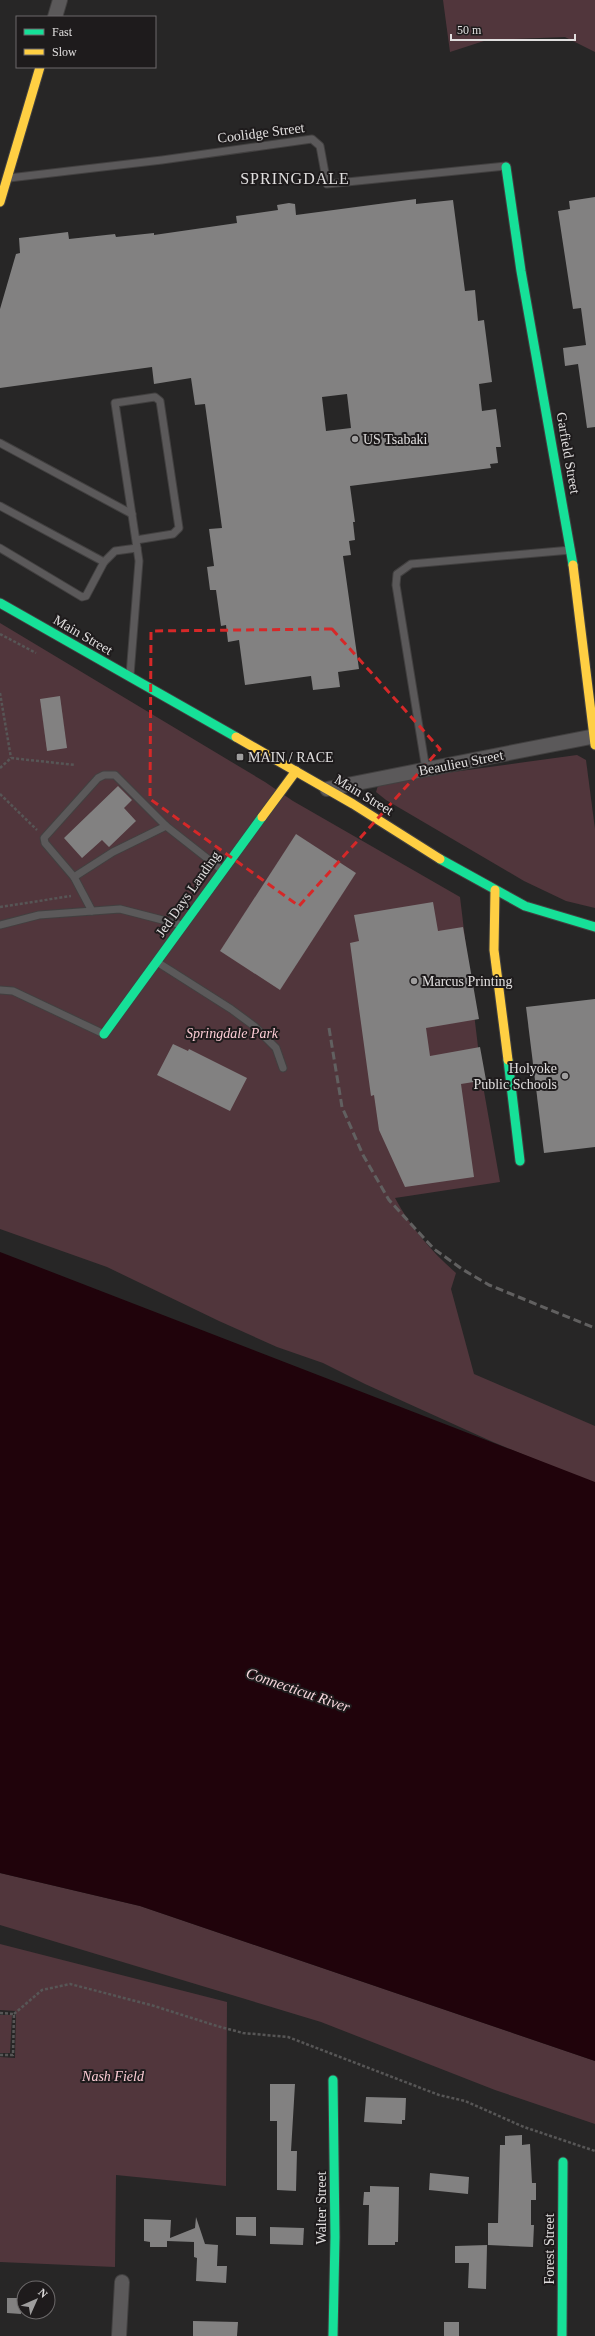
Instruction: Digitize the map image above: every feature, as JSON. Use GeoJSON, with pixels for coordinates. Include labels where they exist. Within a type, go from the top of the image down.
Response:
{"type":"FeatureCollection","features":[{"type":"Feature","properties":{"kind":"street"},"geometry":{"type":"LineString","coordinates":[[55,16],[60,0]]}},
{"type":"Feature","properties":{"kind":"street"},"geometry":{"type":"LineString","coordinates":[[0,202],[40,68]]}},
{"type":"Feature","properties":{"kind":"street","name":"Garfield Street"},"geometry":{"type":"LineString","coordinates":[[506,167],[521,271],[570,550],[595,739]]}},
{"type":"Feature","properties":{"kind":"street","name":"Main Street"},"geometry":{"type":"LineString","coordinates":[[0,603],[296,771],[455,868],[495,890],[525,906],[595,927]]}},
{"type":"Feature","properties":{"kind":"street","name":"Beaulieu Street"},"geometry":{"type":"LineString","coordinates":[[327,789],[595,739]]}},
{"type":"Feature","properties":{"kind":"street","name":"Jed Days Landing"},"geometry":{"type":"LineString","coordinates":[[104,1034],[184,926],[222,870],[296,771]]}},
{"type":"Feature","properties":{"kind":"street"},"geometry":{"type":"LineString","coordinates":[[495,890],[494,950],[520,1161]]}},
{"type":"Feature","properties":{"kind":"street","name":"Walter Street"},"geometry":{"type":"LineString","coordinates":[[333,2080],[335,2237],[333,2336]]}},
{"type":"Feature","properties":{"kind":"street","name":"Forest Street"},"geometry":{"type":"LineString","coordinates":[[562,2336],[563,2162]]}},
{"type":"Feature","properties":{"kind":"street"},"geometry":{"type":"LineString","coordinates":[[119,2336],[122,2282]]}},
{"type":"Feature","properties":{"kind":"lane","name":"Coolidge Street"},"geometry":{"type":"LineString","coordinates":[[7,178],[162,160],[312,139],[320,146],[327,184],[506,167]]}},
{"type":"Feature","properties":{"kind":"lane"},"geometry":{"type":"LineString","coordinates":[[130,678],[139,561],[116,403],[155,397],[160,401],[179,528],[173,534],[136,540]]}},
{"type":"Feature","properties":{"kind":"lane"},"geometry":{"type":"LineString","coordinates":[[0,443],[132,514]]}},
{"type":"Feature","properties":{"kind":"lane"},"geometry":{"type":"LineString","coordinates":[[0,506],[104,562]]}},
{"type":"Feature","properties":{"kind":"lane"},"geometry":{"type":"LineString","coordinates":[[0,548],[82,597],[86,596],[104,562],[115,551],[137,548]]}},
{"type":"Feature","properties":{"kind":"lane"},"geometry":{"type":"LineString","coordinates":[[426,770],[396,585],[397,574],[411,564],[570,550]]}},
{"type":"Feature","properties":{"kind":"lane"},"geometry":{"type":"LineString","coordinates":[[92,911],[74,877],[45,843],[44,838],[98,778],[104,775],[115,775],[166,826],[222,870]]}},
{"type":"Feature","properties":{"kind":"lane"},"geometry":{"type":"LineString","coordinates":[[74,877],[113,852],[166,826]]}},
{"type":"Feature","properties":{"kind":"lane"},"geometry":{"type":"LineString","coordinates":[[0,925],[39,915],[120,909],[184,926]]}},
{"type":"Feature","properties":{"kind":"lane"},"geometry":{"type":"LineString","coordinates":[[157,962],[231,1009],[254,1026],[276,1048],[283,1068]]}},
{"type":"Feature","properties":{"kind":"lane"},"geometry":{"type":"LineString","coordinates":[[0,990],[13,991],[104,1034]]}},
{"type":"Feature","properties":{"kind":"path"},"geometry":{"type":"LineString","coordinates":[[0,634],[36,653]]}},
{"type":"Feature","properties":{"kind":"path"},"geometry":{"type":"LineString","coordinates":[[0,693],[11,758]]}},
{"type":"Feature","properties":{"kind":"path"},"geometry":{"type":"LineString","coordinates":[[0,768],[11,758],[75,765]]}},
{"type":"Feature","properties":{"kind":"path"},"geometry":{"type":"LineString","coordinates":[[0,794],[44,838]]}},
{"type":"Feature","properties":{"kind":"path"},"geometry":{"type":"LineString","coordinates":[[0,907],[83,894]]}},
{"type":"Feature","properties":{"kind":"path"},"geometry":{"type":"LineString","coordinates":[[0,2014],[14,2014],[42,1990],[70,1984],[243,2033],[288,2038],[439,2095],[465,2101],[524,2127],[595,2151]]}},
{"type":"Feature","properties":{"kind":"path"},"geometry":{"type":"LineString","coordinates":[[0,2055],[13,2055],[14,2014]]}},
{"type":"Feature","properties":{"kind":"highlighted area"},"geometry":{"type":"Polygon","coordinates":[[[332,629],[440,749],[299,906],[150,799],[151,631],[332,629]]]}},
{"type":"Feature","properties":{"kind":"green space"},"geometry":{"type":"Polygon","coordinates":[[[443,0],[595,0],[595,52],[565,37],[487,40],[450,52],[443,0]]]}},
{"type":"Feature","properties":{"kind":"green space","name":"Springdale Park"},"geometry":{"type":"Polygon","coordinates":[[[0,623],[265,782],[293,801],[460,897],[482,1080],[500,1182],[395,1198],[422,1238],[456,1273],[451,1289],[474,1374],[595,1426],[595,1484],[493,1442],[365,1384],[323,1363],[277,1347],[107,1267],[0,1229],[0,623]]]}},
{"type":"Feature","properties":{"kind":"green space"},"geometry":{"type":"Polygon","coordinates":[[[577,755],[586,760],[595,829],[595,908],[566,901],[524,881],[386,800],[376,792],[379,782],[577,755]]]}},
{"type":"Feature","properties":{"kind":"green space"},"geometry":{"type":"Polygon","coordinates":[[[0,1873],[140,1906],[595,2061],[595,2124],[495,2090],[321,2022],[0,1925],[0,1873]]]}},
{"type":"Feature","properties":{"kind":"green space","name":"Nash Field"},"geometry":{"type":"Polygon","coordinates":[[[0,1944],[227,2002],[226,2186],[116,2175],[115,2267],[0,2262],[0,2057],[15,2058],[16,2011],[0,2010],[0,1944]]]}},
{"type":"Feature","properties":{"kind":"green space"},"geometry":{"type":"Polygon","coordinates":[[[0,2015],[12,2015],[10,2053],[0,2053],[0,2015]]]}},
{"type":"Feature","properties":{"kind":"water","name":"Connecticut River"},"geometry":{"type":"Polygon","coordinates":[[[0,1252],[595,1482],[595,2061],[140,1906],[0,1873],[0,1252]]]}},
{"type":"Feature","properties":{"kind":"building"},"geometry":{"type":"Polygon","coordinates":[[[595,197],[595,427],[587,428],[578,364],[565,366],[563,348],[586,345],[581,308],[573,309],[558,211],[570,209],[569,201],[595,197]]]}},
{"type":"Feature","properties":{"kind":"building","name":"US Tsabaki"},"geometry":{"type":"Polygon","coordinates":[[[416,199],[416,204],[453,200],[465,291],[475,290],[478,321],[484,320],[492,382],[479,384],[482,411],[496,409],[501,447],[496,447],[498,463],[490,464],[491,468],[350,486],[355,522],[353,522],[355,540],[349,541],[351,555],[343,556],[359,669],[338,672],[340,687],[313,690],[311,676],[245,685],[239,640],[228,642],[226,625],[221,626],[216,590],[210,590],[207,567],[214,566],[209,529],[222,528],[205,404],[195,405],[191,378],[154,384],[152,367],[0,388],[0,309],[16,254],[20,253],[19,238],[68,232],[69,239],[115,234],[116,237],[154,233],[154,235],[237,223],[236,216],[278,210],[277,205],[289,203],[295,204],[296,215],[416,199]],[[347,394],[322,397],[326,431],[351,428],[347,394]]]}},
{"type":"Feature","properties":{"kind":"building"},"geometry":{"type":"Polygon","coordinates":[[[60,696],[67,748],[47,751],[40,699],[60,696]]]}},
{"type":"Feature","properties":{"kind":"building"},"geometry":{"type":"Polygon","coordinates":[[[118,786],[132,800],[124,808],[136,821],[109,847],[102,840],[82,858],[64,838],[118,786]]]}},
{"type":"Feature","properties":{"kind":"building"},"geometry":{"type":"Polygon","coordinates":[[[296,834],[356,873],[280,990],[220,951],[296,834]]]}},
{"type":"Feature","properties":{"kind":"building","name":"Marcus Printing"},"geometry":{"type":"Polygon","coordinates":[[[433,902],[438,931],[463,927],[479,1019],[426,1028],[430,1056],[480,1047],[486,1080],[461,1084],[474,1177],[405,1187],[379,1130],[374,1095],[371,1096],[350,943],[359,941],[354,915],[433,902]]]}},
{"type":"Feature","properties":{"kind":"building","name":"Holyoke Public Schools"},"geometry":{"type":"Polygon","coordinates":[[[595,999],[595,1147],[544,1153],[526,1007],[595,999]]]}},
{"type":"Feature","properties":{"kind":"building"},"geometry":{"type":"Polygon","coordinates":[[[173,1044],[188,1051],[189,1049],[247,1078],[230,1111],[157,1075],[173,1044]]]}},
{"type":"Feature","properties":{"kind":"building"},"geometry":{"type":"Polygon","coordinates":[[[270,2084],[295,2084],[291,2151],[297,2151],[296,2191],[277,2190],[277,2121],[270,2121],[270,2084]]]}},
{"type":"Feature","properties":{"kind":"building"},"geometry":{"type":"Polygon","coordinates":[[[366,2097],[406,2098],[405,2120],[402,2120],[402,2124],[364,2122],[366,2097]]]}},
{"type":"Feature","properties":{"kind":"building"},"geometry":{"type":"Polygon","coordinates":[[[522,2135],[522,2145],[530,2144],[532,2183],[536,2183],[536,2200],[531,2200],[531,2225],[534,2225],[533,2247],[488,2245],[488,2223],[498,2223],[500,2145],[505,2145],[505,2136],[522,2135]]]}},
{"type":"Feature","properties":{"kind":"building"},"geometry":{"type":"Polygon","coordinates":[[[430,2173],[469,2177],[468,2194],[429,2190],[430,2173]]]}},
{"type":"Feature","properties":{"kind":"building"},"geometry":{"type":"Polygon","coordinates":[[[370,2186],[399,2187],[398,2242],[395,2242],[395,2245],[368,2245],[369,2205],[363,2205],[364,2192],[370,2192],[370,2186]]]}},
{"type":"Feature","properties":{"kind":"building"},"geometry":{"type":"Polygon","coordinates":[[[196,2217],[205,2244],[218,2245],[217,2266],[227,2266],[226,2283],[196,2281],[197,2258],[194,2257],[194,2242],[167,2241],[167,2247],[150,2247],[150,2242],[144,2241],[144,2219],[171,2220],[170,2238],[195,2228],[196,2217]]]}},
{"type":"Feature","properties":{"kind":"building"},"geometry":{"type":"Polygon","coordinates":[[[236,2217],[256,2217],[256,2236],[236,2235],[236,2217]]]}},
{"type":"Feature","properties":{"kind":"building"},"geometry":{"type":"Polygon","coordinates":[[[270,2227],[304,2228],[303,2245],[270,2244],[270,2227]]]}},
{"type":"Feature","properties":{"kind":"building"},"geometry":{"type":"Polygon","coordinates":[[[487,2245],[486,2289],[468,2288],[469,2263],[455,2263],[455,2246],[487,2245]]]}},
{"type":"Feature","properties":{"kind":"building"},"geometry":{"type":"Polygon","coordinates":[[[7,2298],[16,2298],[16,2314],[7,2313],[7,2298]]]}},
{"type":"Feature","properties":{"kind":"building"},"geometry":{"type":"Polygon","coordinates":[[[193,2321],[238,2322],[237,2336],[193,2336],[193,2321]]]}},
{"type":"Feature","properties":{"kind":"building"},"geometry":{"type":"Polygon","coordinates":[[[444,2322],[459,2322],[459,2336],[444,2336],[444,2322]]]}},
{"type":"Feature","properties":{"kind":"railway"},"geometry":{"type":"LineString","coordinates":[[329,1028],[342,1107],[363,1155],[389,1200],[434,1249],[462,1269],[489,1285],[595,1328]]}},
{"type":"Feature","properties":{"kind":"traffic: fast"},"geometry":{"type":"LineString","coordinates":[[506,167],[521,271],[573,565]]}},
{"type":"Feature","properties":{"kind":"traffic: fast"},"geometry":{"type":"LineString","coordinates":[[0,603],[236,737]]}},
{"type":"Feature","properties":{"kind":"traffic: fast"},"geometry":{"type":"LineString","coordinates":[[104,1034],[262,817]]}},
{"type":"Feature","properties":{"kind":"traffic: fast"},"geometry":{"type":"LineString","coordinates":[[440,859],[525,906],[595,927]]}},
{"type":"Feature","properties":{"kind":"traffic: fast"},"geometry":{"type":"LineString","coordinates":[[508,1060],[520,1161]]}},
{"type":"Feature","properties":{"kind":"traffic: fast"},"geometry":{"type":"LineString","coordinates":[[333,2080],[335,2237],[333,2336]]}},
{"type":"Feature","properties":{"kind":"traffic: fast"},"geometry":{"type":"LineString","coordinates":[[562,2336],[563,2162]]}},
{"type":"Feature","properties":{"kind":"traffic: slow"},"geometry":{"type":"LineString","coordinates":[[0,202],[40,68]]}},
{"type":"Feature","properties":{"kind":"traffic: slow"},"geometry":{"type":"LineString","coordinates":[[573,565],[595,745]]}},
{"type":"Feature","properties":{"kind":"traffic: slow"},"geometry":{"type":"LineString","coordinates":[[236,737],[353,804],[440,859]]}},
{"type":"Feature","properties":{"kind":"traffic: slow"},"geometry":{"type":"LineString","coordinates":[[262,817],[296,771]]}},
{"type":"Feature","properties":{"kind":"traffic: slow"},"geometry":{"type":"LineString","coordinates":[[495,890],[494,950],[508,1060]]}},
{"type":"Feature","properties":{"kind":"place","name":"US Tsabaki"},"geometry":{"type":"Point","coordinates":[355,439]}},
{"type":"Feature","properties":{"kind":"place","name":"MAIN / RACE"},"geometry":{"type":"Point","coordinates":[240,757]}},
{"type":"Feature","properties":{"kind":"place","name":"Marcus Printing"},"geometry":{"type":"Point","coordinates":[414,981]}},
{"type":"Feature","properties":{"kind":"place","name":"Holyoke Public Schools"},"geometry":{"type":"Point","coordinates":[565,1076]}},
{"type":"Feature","properties":{"kind":"district","name":"SPRINGDALE"},"geometry":{"type":"Point","coordinates":[295,178]}}]}
